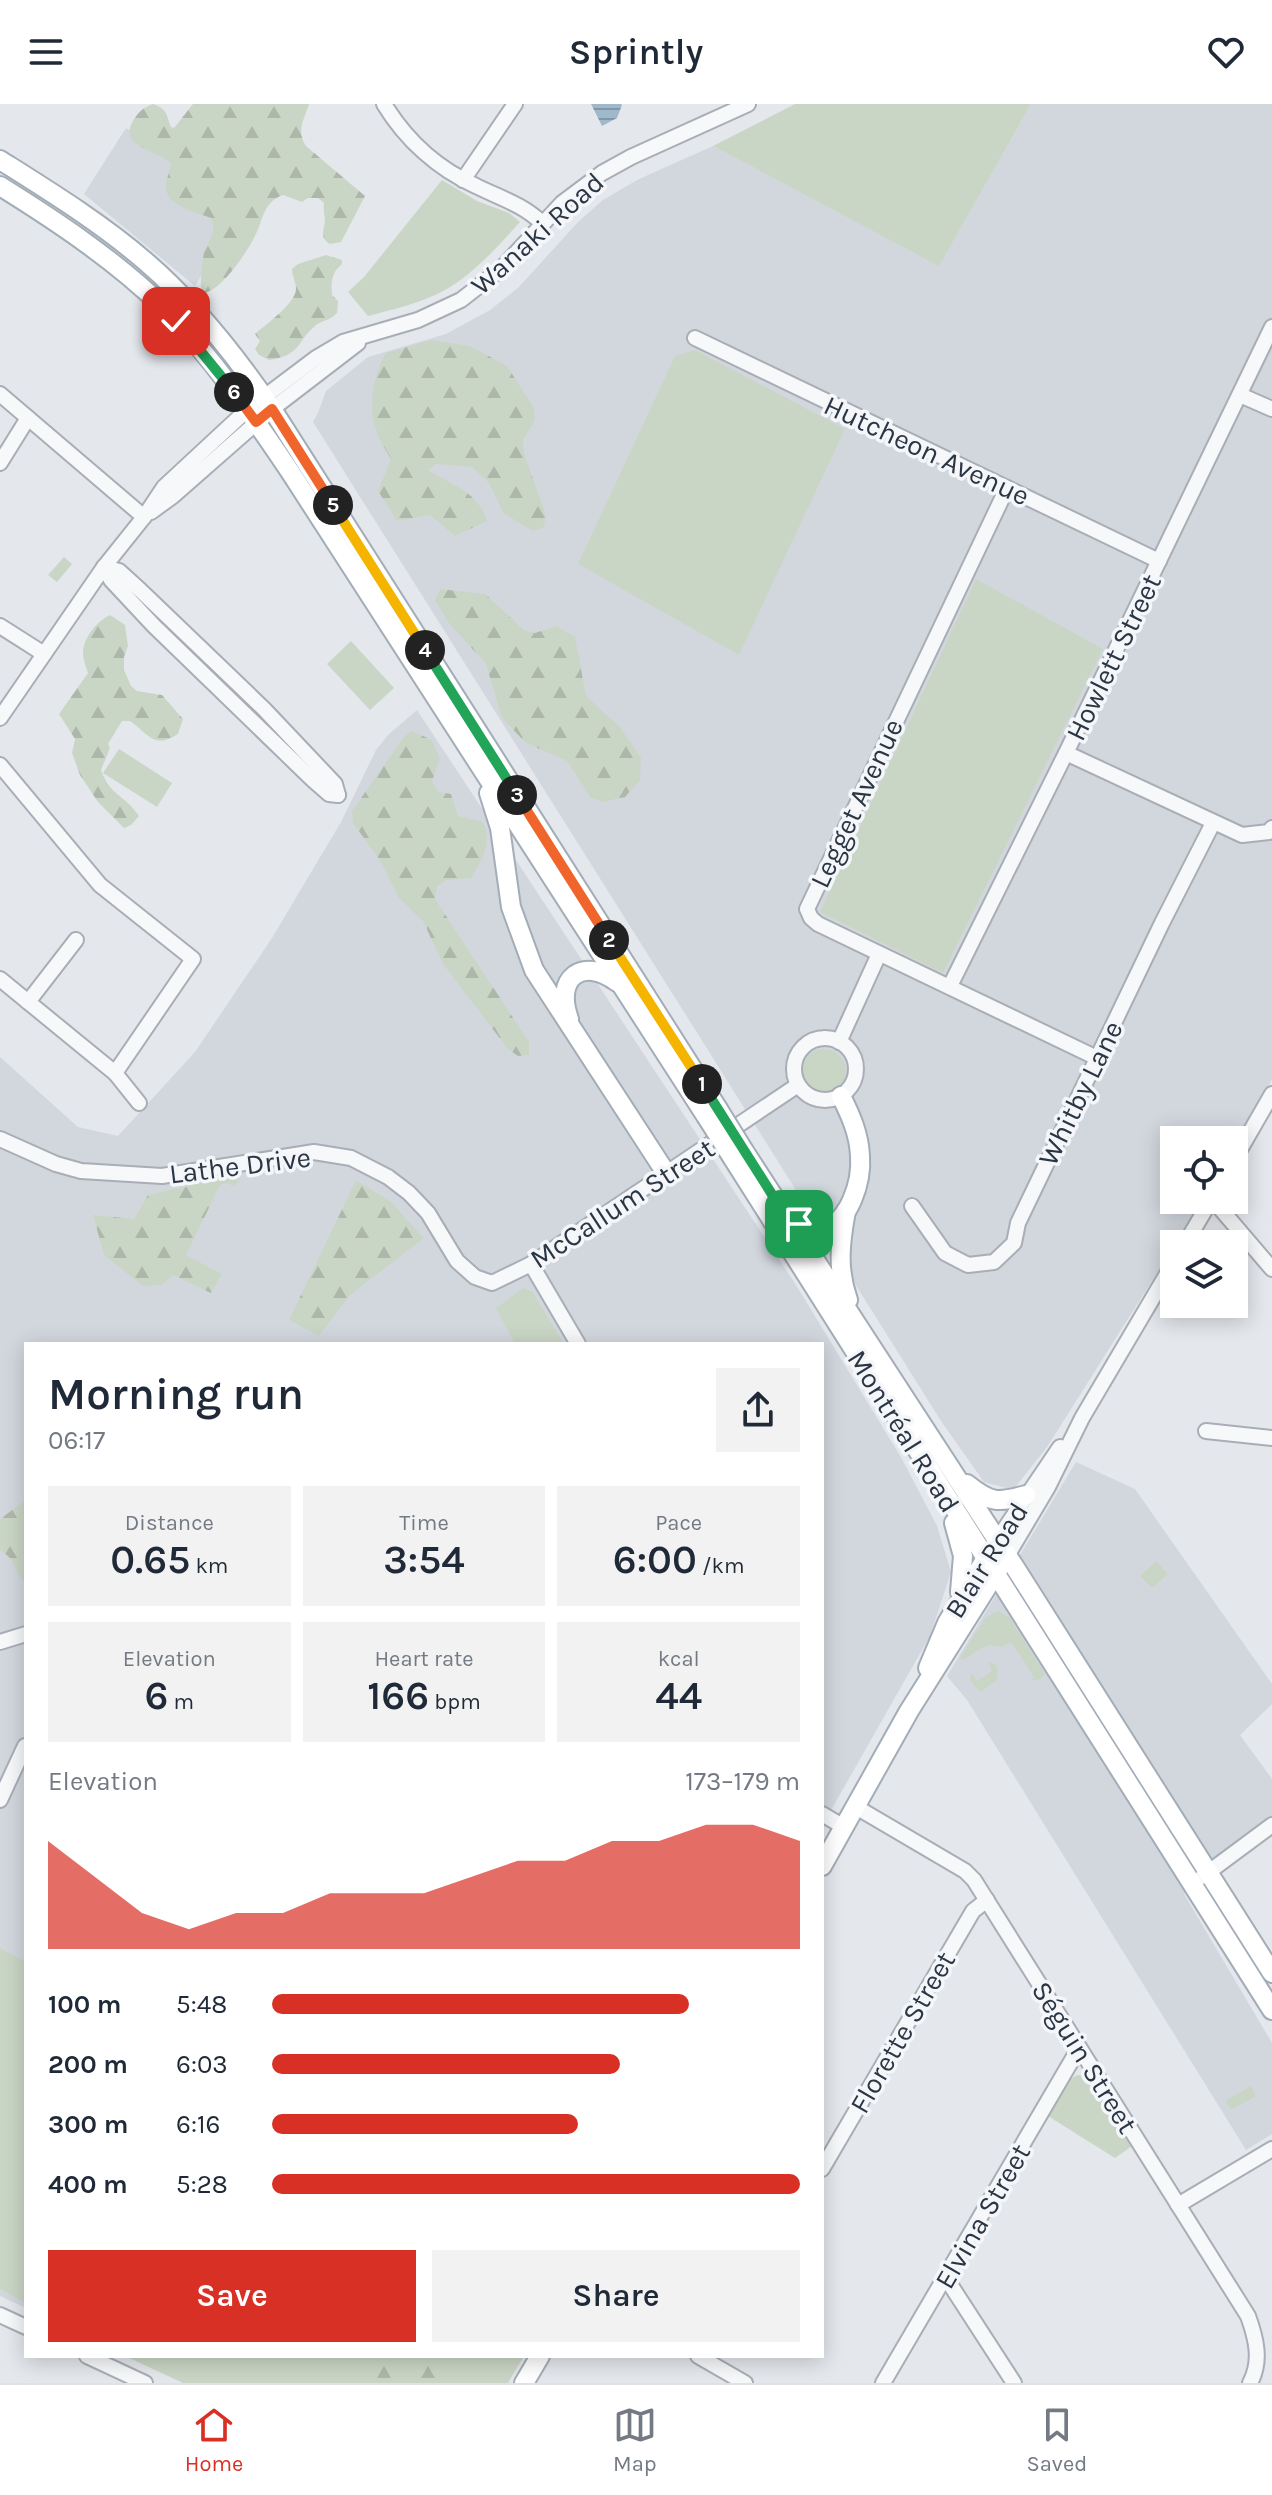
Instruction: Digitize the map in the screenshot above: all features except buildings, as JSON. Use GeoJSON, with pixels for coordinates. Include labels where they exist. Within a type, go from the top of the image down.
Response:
{"type":"FeatureCollection","features":[{"type":"Feature","properties":{"kind":"main road","name":"Montréal Road"},"geometry":{"type":"LineString","coordinates":[[0,160],[48,190],[133,252],[173,287],[268,403],[738,1154],[933,1477],[1272,2010]]}},
{"type":"Feature","properties":{"kind":"main road","name":"Montréal Road"},"geometry":{"type":"LineString","coordinates":[[0,186],[120,269],[176,321],[252,416],[623,986],[712,1113]]}},
{"type":"Feature","properties":{"kind":"main road"},"geometry":{"type":"LineString","coordinates":[[120,269],[133,252]]}},
{"type":"Feature","properties":{"kind":"main road"},"geometry":{"type":"LineString","coordinates":[[478,764],[499,824],[511,907],[524,947],[546,990],[666,1173]]}},
{"type":"Feature","properties":{"kind":"main road"},"geometry":{"type":"LineString","coordinates":[[573,1027],[563,996],[574,976],[586,970],[598,971],[623,986]]}},
{"type":"Feature","properties":{"kind":"main road"},"geometry":{"type":"LineString","coordinates":[[841,1096],[857,1132],[861,1159],[839,1247],[840,1272],[859,1329]]}},
{"type":"Feature","properties":{"kind":"main road","name":"Montréal Road"},"geometry":{"type":"LineString","coordinates":[[738,1154],[786,1215],[1272,1972]]}},
{"type":"Feature","properties":{"kind":"main road"},"geometry":{"type":"LineString","coordinates":[[786,1215],[799,1224],[818,1229],[832,1224],[846,1210]]}},
{"type":"Feature","properties":{"kind":"main road"},"geometry":{"type":"LineString","coordinates":[[955,1475],[993,1501],[1026,1495]]}},
{"type":"Feature","properties":{"kind":"main road"},"geometry":{"type":"LineString","coordinates":[[933,1477],[958,1533],[963,1556],[962,1582],[953,1612]]}},
{"type":"Feature","properties":{"kind":"main road","name":"Blair Road"},"geometry":{"type":"LineString","coordinates":[[824,1862],[1002,1548]]}},
{"type":"Feature","properties":{"kind":"main road","name":"Blair Road"},"geometry":{"type":"LineString","coordinates":[[909,1711],[953,1612],[990,1567]]}},
{"type":"Feature","properties":{"kind":"main road"},"geometry":{"type":"LineString","coordinates":[[1254,1983],[1272,1972]]}},
{"type":"Feature","properties":{"kind":"main road"},"geometry":{"type":"LineString","coordinates":[[524,2383],[539,2358]]}},
{"type":"Feature","properties":{"kind":"street"},"geometry":{"type":"LineString","coordinates":[[384,104],[404,134],[442,166],[463,180],[520,205],[542,223]]}},
{"type":"Feature","properties":{"kind":"street"},"geometry":{"type":"LineString","coordinates":[[463,180],[515,104]]}},
{"type":"Feature","properties":{"kind":"street","name":"Wanaki Road"},"geometry":{"type":"LineString","coordinates":[[0,718],[104,567],[144,517],[173,496],[252,416],[367,336],[431,315],[461,300],[502,268],[542,223],[580,188],[617,165],[748,104]]}},
{"type":"Feature","properties":{"kind":"street","name":"Howlett Street"},"geometry":{"type":"LineString","coordinates":[[950,986],[1272,327]]}},
{"type":"Feature","properties":{"kind":"street","name":"Hutcheon Avenue"},"geometry":{"type":"LineString","coordinates":[[695,338],[1159,561]]}},
{"type":"Feature","properties":{"kind":"street"},"geometry":{"type":"LineString","coordinates":[[0,394],[144,517]]}},
{"type":"Feature","properties":{"kind":"street"},"geometry":{"type":"LineString","coordinates":[[1240,395],[1272,409]]}},
{"type":"Feature","properties":{"kind":"street"},"geometry":{"type":"LineString","coordinates":[[0,463],[28,418]]}},
{"type":"Feature","properties":{"kind":"street","name":"Legget Avenue"},"geometry":{"type":"LineString","coordinates":[[1007,488],[807,909],[818,924],[1097,1058]]}},
{"type":"Feature","properties":{"kind":"street"},"geometry":{"type":"LineString","coordinates":[[104,567],[119,571],[264,709],[335,784],[338,795],[329,794],[313,780],[154,626],[111,580],[104,567]]}},
{"type":"Feature","properties":{"kind":"street"},"geometry":{"type":"LineString","coordinates":[[0,626],[44,654]]}},
{"type":"Feature","properties":{"kind":"street"},"geometry":{"type":"LineString","coordinates":[[1066,753],[1242,835],[1269,832],[1272,828]]}},
{"type":"Feature","properties":{"kind":"street"},"geometry":{"type":"LineString","coordinates":[[0,765],[100,885],[193,959],[115,1073]]}},
{"type":"Feature","properties":{"kind":"street","name":"Whitby Lane"},"geometry":{"type":"LineString","coordinates":[[912,1206],[945,1253],[968,1265],[994,1262],[1014,1243],[1018,1223],[1213,823]]}},
{"type":"Feature","properties":{"kind":"street"},"geometry":{"type":"LineString","coordinates":[[28,1002],[76,940]]}},
{"type":"Feature","properties":{"kind":"street"},"geometry":{"type":"LineString","coordinates":[[839,1042],[879,954]]}},
{"type":"Feature","properties":{"kind":"street"},"geometry":{"type":"LineString","coordinates":[[0,979],[115,1073],[139,1103]]}},
{"type":"Feature","properties":{"kind":"street"},"geometry":{"type":"LineString","coordinates":[[818,1039],[839,1042],[851,1052],[856,1066],[853,1083],[841,1096],[820,1100],[806,1094],[798,1085],[794,1073],[795,1062],[803,1048],[818,1039]]}},
{"type":"Feature","properties":{"kind":"street","name":"McCallum Street"},"geometry":{"type":"LineString","coordinates":[[482,1281],[499,1281],[531,1264],[798,1085]]}},
{"type":"Feature","properties":{"kind":"street"},"geometry":{"type":"LineString","coordinates":[[1248,1136],[1272,1094]]}},
{"type":"Feature","properties":{"kind":"street","name":"Lathe Drive"},"geometry":{"type":"LineString","coordinates":[[0,1139],[56,1164],[81,1171],[162,1176],[314,1152],[351,1158],[388,1177],[409,1193],[428,1213],[457,1261],[482,1281]]}},
{"type":"Feature","properties":{"kind":"street"},"geometry":{"type":"LineString","coordinates":[[1225,1214],[1272,1269]]}},
{"type":"Feature","properties":{"kind":"street"},"geometry":{"type":"LineString","coordinates":[[531,1264],[577,1342]]}},
{"type":"Feature","properties":{"kind":"street","name":"Blair Road"},"geometry":{"type":"LineString","coordinates":[[1002,1548],[1048,1487],[1082,1418],[1160,1286]]}},
{"type":"Feature","properties":{"kind":"street","name":"Blair Road"},"geometry":{"type":"LineString","coordinates":[[1002,1548],[1026,1495],[1082,1418]]}},
{"type":"Feature","properties":{"kind":"street"},"geometry":{"type":"LineString","coordinates":[[1206,1431],[1272,1438]]}},
{"type":"Feature","properties":{"kind":"street"},"geometry":{"type":"LineString","coordinates":[[0,1642],[24,1635]]}},
{"type":"Feature","properties":{"kind":"street"},"geometry":{"type":"LineString","coordinates":[[0,1800],[24,1748]]}},
{"type":"Feature","properties":{"kind":"street","name":"Séguin Street"},"geometry":{"type":"LineString","coordinates":[[856,1807],[965,1871],[974,1880],[1248,2316],[1256,2338],[1257,2358],[1250,2383]]}},
{"type":"Feature","properties":{"kind":"street"},"geometry":{"type":"LineString","coordinates":[[824,1815],[844,1827]]}},
{"type":"Feature","properties":{"kind":"street"},"geometry":{"type":"LineString","coordinates":[[1191,1884],[1272,1825]]}},
{"type":"Feature","properties":{"kind":"street","name":"Florette Street"},"geometry":{"type":"LineString","coordinates":[[824,2166],[973,1911],[987,1900]]}},
{"type":"Feature","properties":{"kind":"street","name":"Elvina Street"},"geometry":{"type":"LineString","coordinates":[[883,2383],[1079,2048]]}},
{"type":"Feature","properties":{"kind":"street"},"geometry":{"type":"LineString","coordinates":[[1178,2205],[1272,2149]]}},
{"type":"Feature","properties":{"kind":"street"},"geometry":{"type":"LineString","coordinates":[[946,2278],[1014,2383]]}},
{"type":"Feature","properties":{"kind":"street"},"geometry":{"type":"LineString","coordinates":[[0,2315],[24,2326]]}},
{"type":"Feature","properties":{"kind":"street"},"geometry":{"type":"LineString","coordinates":[[91,2358],[145,2383]]}},
{"type":"Feature","properties":{"kind":"street"},"geometry":{"type":"LineString","coordinates":[[707,2358],[745,2383]]}},
{"type":"Feature","properties":{"kind":"shaded area"},"geometry":{"type":"Polygon","coordinates":[[[1031,104],[1272,104],[1272,1079],[1246,1126],[1160,1126],[1160,1214],[1194,1214],[1184,1230],[1160,1230],[1160,1268],[1047,1447],[1013,1490],[984,1482],[943,1424],[313,422],[326,391],[368,357],[446,334],[490,310],[518,288],[578,222],[603,200],[637,180],[713,146],[939,265],[1031,104]]]}},
{"type":"Feature","properties":{"kind":"shaded area"},"geometry":{"type":"Polygon","coordinates":[[[126,128],[173,161],[231,227],[195,286],[84,194],[126,128]]]}},
{"type":"Feature","properties":{"kind":"shaded area"},"geometry":{"type":"Polygon","coordinates":[[[417,710],[796,1285],[902,1459],[937,1526],[951,1572],[930,1636],[824,1822],[824,1342],[24,1342],[24,2307],[0,2296],[0,1057],[78,1127],[118,1136],[195,1052],[272,938],[341,822],[376,750],[417,710]]]}},
{"type":"Feature","properties":{"kind":"shaded area"},"geometry":{"type":"Polygon","coordinates":[[[1076,1462],[1135,1489],[1272,1684],[1272,1704],[1240,1735],[1272,1779],[1272,1831],[1184,1894],[1272,2043],[1272,2134],[1246,2150],[967,1700],[947,1676],[1076,1462]]]}},
{"type":"Feature","properties":{"kind":"green space"},"geometry":{"type":"Polygon","coordinates":[[[153,104],[164,110],[174,128],[193,104],[309,104],[301,130],[306,146],[365,196],[341,242],[330,244],[323,237],[324,203],[318,198],[308,198],[302,202],[283,195],[267,207],[251,243],[233,269],[218,285],[204,293],[201,287],[202,268],[204,251],[213,231],[211,218],[182,207],[170,198],[166,184],[171,164],[130,137],[135,118],[153,104]]]}},
{"type":"Feature","properties":{"kind":"green space"},"geometry":{"type":"Polygon","coordinates":[[[795,104],[1031,104],[939,266],[713,146],[795,104]]]}},
{"type":"Feature","properties":{"kind":"green space"},"geometry":{"type":"Polygon","coordinates":[[[442,180],[477,201],[509,213],[520,222],[476,268],[445,290],[417,302],[368,316],[348,292],[364,277],[442,180]]]}},
{"type":"Feature","properties":{"kind":"green space"},"geometry":{"type":"Polygon","coordinates":[[[326,255],[342,260],[332,282],[332,295],[338,301],[337,313],[315,326],[293,352],[269,360],[259,355],[255,349],[260,341],[255,334],[295,295],[292,269],[326,255]]]}},
{"type":"Feature","properties":{"kind":"green space"},"geometry":{"type":"Polygon","coordinates":[[[431,340],[470,346],[507,366],[534,408],[535,420],[523,440],[524,454],[546,515],[544,527],[533,531],[504,514],[489,483],[472,467],[436,464],[428,470],[463,490],[483,511],[487,521],[455,536],[430,515],[397,521],[378,491],[391,459],[374,420],[372,400],[378,371],[386,353],[431,340]]]}},
{"type":"Feature","properties":{"kind":"green space"},"geometry":{"type":"Polygon","coordinates":[[[695,350],[845,429],[739,655],[578,564],[675,356],[695,350]]]}},
{"type":"Feature","properties":{"kind":"green space"},"geometry":{"type":"Polygon","coordinates":[[[64,557],[72,564],[57,582],[48,575],[64,557]]]}},
{"type":"Feature","properties":{"kind":"green space"},"geometry":{"type":"Polygon","coordinates":[[[976,579],[1103,649],[943,973],[820,912],[976,579]]]}},
{"type":"Feature","properties":{"kind":"green space"},"geometry":{"type":"Polygon","coordinates":[[[440,589],[485,594],[524,630],[535,633],[556,626],[575,637],[586,696],[620,727],[641,758],[640,780],[625,797],[603,802],[591,798],[567,761],[526,743],[502,718],[486,664],[448,622],[435,600],[440,589]]]}},
{"type":"Feature","properties":{"kind":"green space"},"geometry":{"type":"Polygon","coordinates":[[[110,615],[125,625],[128,646],[124,670],[131,686],[137,691],[162,695],[183,719],[178,734],[162,740],[151,738],[130,721],[122,721],[108,744],[110,748],[101,770],[113,790],[139,816],[124,828],[98,802],[80,775],[72,753],[75,739],[59,714],[88,673],[83,653],[88,636],[110,615]]]}},
{"type":"Feature","properties":{"kind":"green space"},"geometry":{"type":"Polygon","coordinates":[[[351,641],[394,688],[370,710],[327,664],[351,641]]]}},
{"type":"Feature","properties":{"kind":"green space"},"geometry":{"type":"Polygon","coordinates":[[[412,731],[432,740],[440,759],[432,781],[438,792],[451,794],[458,816],[483,822],[486,829],[485,851],[471,878],[447,880],[437,886],[435,899],[529,1042],[529,1055],[518,1056],[508,1049],[443,964],[423,921],[399,898],[379,859],[353,823],[352,811],[404,737],[412,731]]]}},
{"type":"Feature","properties":{"kind":"green space"},"geometry":{"type":"Polygon","coordinates":[[[119,749],[172,783],[157,807],[103,773],[119,749]]]}},
{"type":"Feature","properties":{"kind":"green space"},"geometry":{"type":"Polygon","coordinates":[[[824,1049],[839,1056],[846,1071],[839,1086],[824,1093],[809,1086],[802,1071],[809,1056],[824,1049]]]}},
{"type":"Feature","properties":{"kind":"green space"},"geometry":{"type":"Polygon","coordinates":[[[233,1176],[240,1178],[234,1186],[226,1183],[220,1185],[186,1255],[222,1274],[211,1293],[173,1275],[162,1285],[143,1286],[104,1255],[93,1215],[134,1219],[148,1195],[233,1176]]]}},
{"type":"Feature","properties":{"kind":"green space"},"geometry":{"type":"Polygon","coordinates":[[[356,1180],[391,1202],[424,1238],[349,1296],[319,1336],[289,1320],[356,1180]]]}},
{"type":"Feature","properties":{"kind":"green space"},"geometry":{"type":"Polygon","coordinates":[[[523,1288],[532,1291],[563,1342],[514,1342],[496,1308],[523,1288]]]}},
{"type":"Feature","properties":{"kind":"green space"},"geometry":{"type":"Polygon","coordinates":[[[24,1501],[24,1581],[10,1559],[0,1550],[0,1519],[24,1501]]]}},
{"type":"Feature","properties":{"kind":"green space"},"geometry":{"type":"Polygon","coordinates":[[[1156,1561],[1168,1574],[1152,1588],[1140,1576],[1156,1561]]]}},
{"type":"Feature","properties":{"kind":"green space"},"geometry":{"type":"Polygon","coordinates":[[[998,1611],[1009,1617],[1045,1674],[1041,1679],[1030,1681],[1034,1677],[1011,1642],[1002,1647],[990,1645],[963,1660],[960,1658],[985,1618],[998,1611]]]}},
{"type":"Feature","properties":{"kind":"green space"},"geometry":{"type":"Polygon","coordinates":[[[990,1662],[997,1669],[997,1680],[982,1691],[978,1690],[970,1680],[971,1674],[977,1681],[992,1671],[990,1662]]]}},
{"type":"Feature","properties":{"kind":"green space"},"geometry":{"type":"Polygon","coordinates":[[[0,1948],[24,1961],[24,2302],[0,2289],[0,1948]]]}},
{"type":"Feature","properties":{"kind":"green space"},"geometry":{"type":"Polygon","coordinates":[[[1077,2075],[1090,2079],[1132,2146],[1115,2158],[1048,2116],[1071,2079],[1077,2075]]]}},
{"type":"Feature","properties":{"kind":"green space"},"geometry":{"type":"Polygon","coordinates":[[[1251,2086],[1256,2096],[1231,2110],[1226,2100],[1251,2086]]]}},
{"type":"Feature","properties":{"kind":"green space"},"geometry":{"type":"Polygon","coordinates":[[[129,2358],[523,2358],[508,2383],[183,2383],[129,2358]]]}},
{"type":"Feature","properties":{"kind":"green space"},"geometry":{"type":"Polygon","coordinates":[[[362,2358],[453,2358],[439,2383],[345,2383],[355,2375],[362,2358]]]}},
{"type":"Feature","properties":{"kind":"water"},"geometry":{"type":"Polygon","coordinates":[[[591,104],[622,105],[617,118],[602,126],[591,104]]]}},
{"type":"Feature","properties":{"kind":"route"},"geometry":{"type":"LineString","coordinates":[[176,321],[256,422],[272,409],[744,1151],[786,1215],[799,1224]]}}]}
